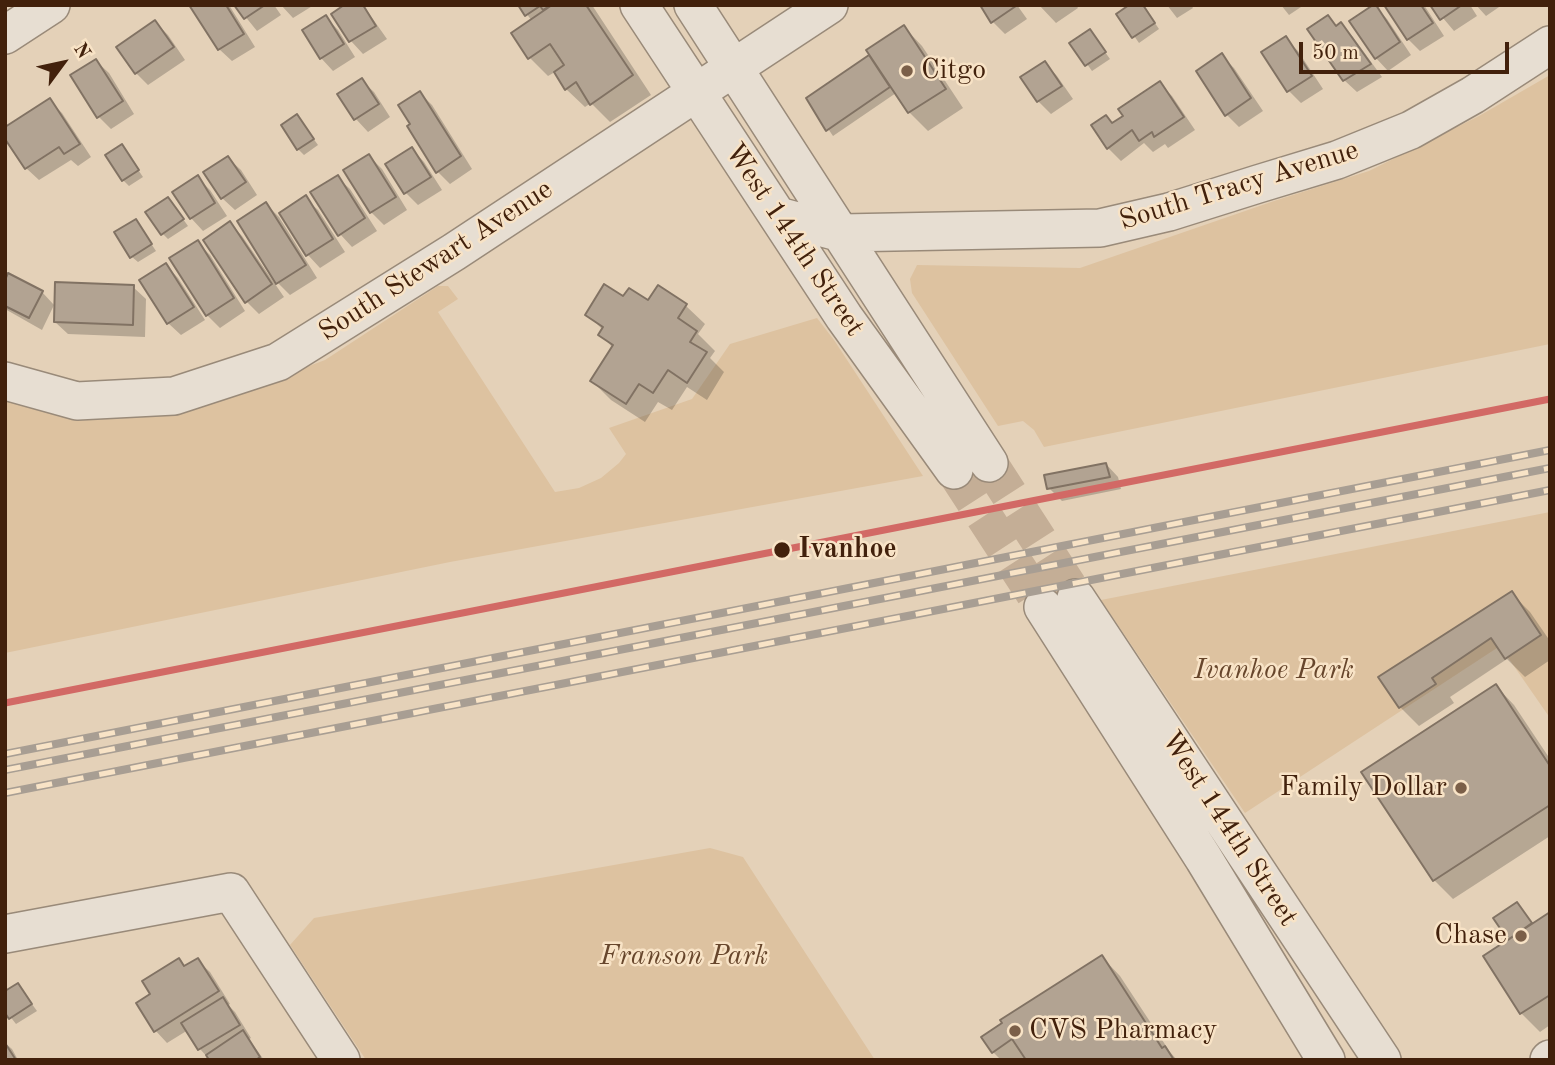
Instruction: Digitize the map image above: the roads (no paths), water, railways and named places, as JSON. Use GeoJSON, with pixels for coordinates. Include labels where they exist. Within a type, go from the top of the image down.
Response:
{"type":"FeatureCollection","features":[{"type":"Feature","properties":{"kind":"street"},"geometry":{"type":"LineString","coordinates":[[5,35],[51,5]]}},
{"type":"Feature","properties":{"kind":"street","name":"West 144th Street"},"geometry":{"type":"LineString","coordinates":[[639,5],[844,317],[954,470]]}},
{"type":"Feature","properties":{"kind":"street","name":"West 144th Street"},"geometry":{"type":"LineString","coordinates":[[693,5],[989,463]]}},
{"type":"Feature","properties":{"kind":"street","name":"South Stewart Avenue"},"geometry":{"type":"LineString","coordinates":[[5,381],[77,401],[174,396],[278,362],[464,245],[829,5]]}},
{"type":"Feature","properties":{"kind":"street","name":"South Tracy Avenue"},"geometry":{"type":"LineString","coordinates":[[778,216],[842,233],[1100,228],[1168,212],[1337,160],[1411,130],[1473,95],[1550,45]]}},
{"type":"Feature","properties":{"kind":"street","name":"West 144th Street"},"geometry":{"type":"LineString","coordinates":[[1326,1060],[1204,859],[1060,603],[1240,844],[1382,1060]]}},
{"type":"Feature","properties":{"kind":"street"},"geometry":{"type":"LineString","coordinates":[[1204,859],[1240,844]]}},
{"type":"Feature","properties":{"kind":"street"},"geometry":{"type":"LineString","coordinates":[[5,933],[231,892],[341,1060]]}},
{"type":"Feature","properties":{"kind":"tunnel"},"geometry":{"type":"LineString","coordinates":[[989,463],[1076,598]]}},
{"type":"Feature","properties":{"kind":"tunnel"},"geometry":{"type":"LineString","coordinates":[[954,470],[1043,607]]}},
{"type":"Feature","properties":{"kind":"railway"},"geometry":{"type":"LineString","coordinates":[[5,754],[1550,450]]}},
{"type":"Feature","properties":{"kind":"railway"},"geometry":{"type":"LineString","coordinates":[[5,770],[1550,468]]}},
{"type":"Feature","properties":{"kind":"railway"},"geometry":{"type":"LineString","coordinates":[[5,793],[1550,490]]}},
{"type":"Feature","properties":{"kind":"place","name":"Citgo"},"geometry":{"type":"Point","coordinates":[907,71]}},
{"type":"Feature","properties":{"kind":"place","name":"Ivanhoe"},"geometry":{"type":"Point","coordinates":[782,550]}},
{"type":"Feature","properties":{"kind":"place","name":"Family Dollar"},"geometry":{"type":"Point","coordinates":[1461,788]}},
{"type":"Feature","properties":{"kind":"place","name":"Chase"},"geometry":{"type":"Point","coordinates":[1521,936]}},
{"type":"Feature","properties":{"kind":"place","name":"CVS Pharmacy"},"geometry":{"type":"Point","coordinates":[1015,1031]}},
{"type":"Feature","properties":{"kind":"park label","name":"Ivanhoe Park"},"geometry":{"type":"Point","coordinates":[1274,671]}},
{"type":"Feature","properties":{"kind":"park label","name":"Franson Park"},"geometry":{"type":"Point","coordinates":[684,957]}}]}
